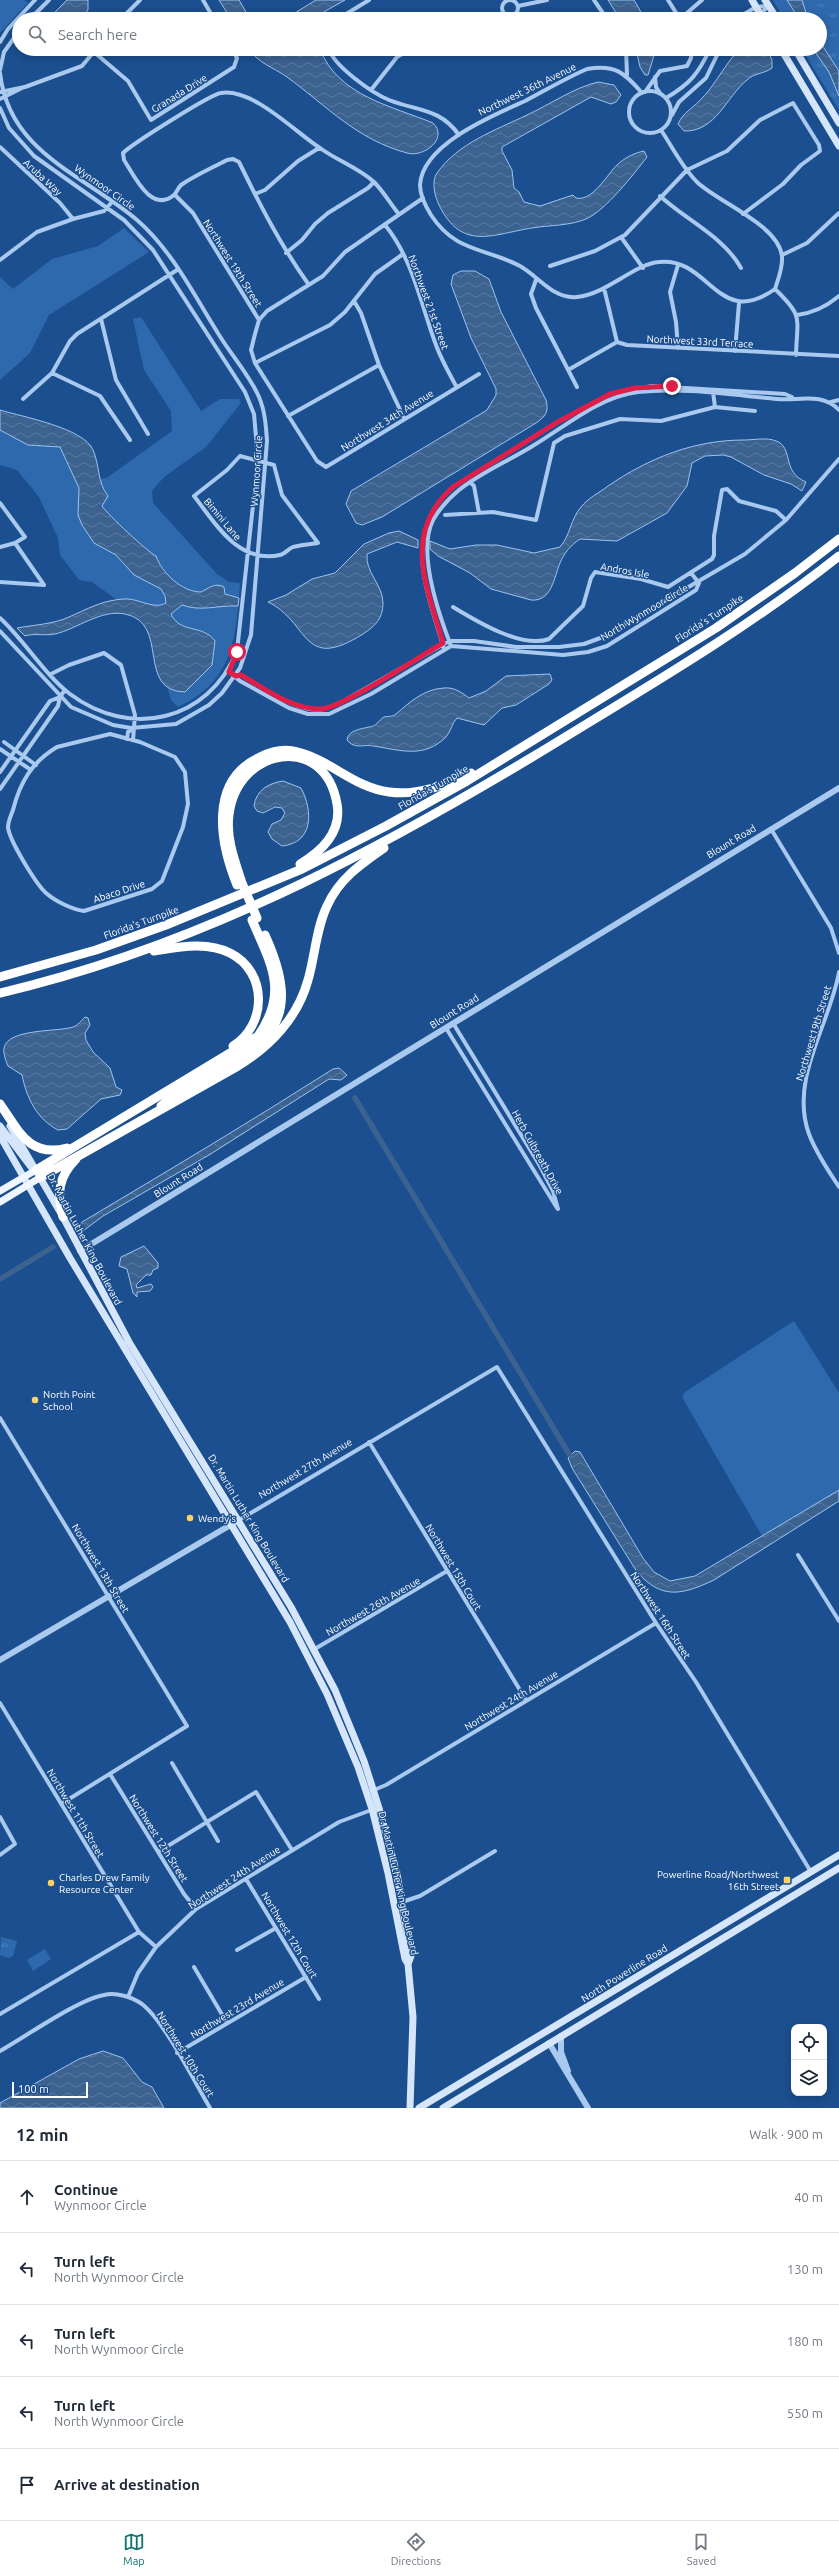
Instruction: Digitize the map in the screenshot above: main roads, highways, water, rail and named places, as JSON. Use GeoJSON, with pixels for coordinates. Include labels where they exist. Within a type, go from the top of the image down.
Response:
{"type":"FeatureCollection","features":[{"type":"Feature","properties":{"kind":"highway","name":"Florida's Turnpike"},"geometry":{"type":"LineString","coordinates":[[0,978],[96,950],[166,925],[302,869],[386,826],[467,781],[492,764],[716,628],[795,573],[839,539]]}},
{"type":"Feature","properties":{"kind":"highway"},"geometry":{"type":"LineString","coordinates":[[0,993],[44,983],[131,956],[233,916],[313,880],[411,828],[514,768],[726,638],[805,584],[839,556]]}},
{"type":"Feature","properties":{"kind":"highway"},"geometry":{"type":"LineString","coordinates":[[151,1115],[170,1099],[255,1048],[263,1041],[274,1023],[282,1003],[281,974],[225,850],[222,815],[225,798],[233,780],[255,759],[276,751],[297,751],[313,757],[369,787],[388,792],[409,793],[431,789],[492,764]]}},
{"type":"Feature","properties":{"kind":"highway"},"geometry":{"type":"LineString","coordinates":[[240,884],[230,845],[228,829],[229,815],[235,791],[248,772],[268,759],[288,756],[301,759],[321,770],[330,782],[339,812],[336,827],[321,849],[273,881]]}},
{"type":"Feature","properties":{"kind":"highway"},"geometry":{"type":"LineString","coordinates":[[38,1173],[83,1152],[258,1054],[273,1040],[292,1015],[302,996],[322,920],[335,891],[357,867],[411,828]]}},
{"type":"Feature","properties":{"kind":"highway"},"geometry":{"type":"LineString","coordinates":[[38,1173],[74,1146],[249,1043],[266,1024],[276,995],[276,979],[255,919]]}},
{"type":"Feature","properties":{"kind":"highway"},"geometry":{"type":"LineString","coordinates":[[131,956],[191,945],[214,947],[230,953],[243,962],[253,977],[259,994],[258,1010],[253,1026],[242,1040],[168,1086],[153,1099]]}},
{"type":"Feature","properties":{"kind":"highway"},"geometry":{"type":"LineString","coordinates":[[0,1104],[25,1139],[34,1147],[56,1151],[74,1146]]}},
{"type":"Feature","properties":{"kind":"highway"},"geometry":{"type":"LineString","coordinates":[[63,1218],[59,1200],[61,1178],[83,1152]]}},
{"type":"Feature","properties":{"kind":"main road"},"geometry":{"type":"LineString","coordinates":[[752,0],[758,12]]}},
{"type":"Feature","properties":{"kind":"main road"},"geometry":{"type":"LineString","coordinates":[[767,3],[773,12]]}},
{"type":"Feature","properties":{"kind":"main road"},"geometry":{"type":"LineString","coordinates":[[785,56],[839,146]]}},
{"type":"Feature","properties":{"kind":"main road"},"geometry":{"type":"LineString","coordinates":[[799,56],[839,123]]}},
{"type":"Feature","properties":{"kind":"main road","name":"Dr. Martin Luther King Boulevard"},"geometry":{"type":"LineString","coordinates":[[0,1109],[63,1218],[129,1342],[239,1520],[314,1650],[336,1694],[374,1790],[379,1808],[402,1902],[411,1956],[408,1964]]}},
{"type":"Feature","properties":{"kind":"main road"},"geometry":{"type":"LineString","coordinates":[[0,1126],[30,1167],[38,1173]]}},
{"type":"Feature","properties":{"kind":"main road","name":"Dr. Martin Luther King Boulevard"},"geometry":{"type":"LineString","coordinates":[[0,1136],[131,1360],[231,1524],[307,1653],[350,1749],[372,1809],[388,1873],[405,1959],[408,1964],[413,2017],[410,2108]]}},
{"type":"Feature","properties":{"kind":"main road"},"geometry":{"type":"LineString","coordinates":[[0,1191],[24,1176],[38,1173]]}},
{"type":"Feature","properties":{"kind":"main road"},"geometry":{"type":"LineString","coordinates":[[0,1202],[29,1185],[38,1173]]}},
{"type":"Feature","properties":{"kind":"main road"},"geometry":{"type":"LineString","coordinates":[[131,1360],[136,1362],[152,1386],[156,1386]]}},
{"type":"Feature","properties":{"kind":"main road"},"geometry":{"type":"LineString","coordinates":[[148,1388],[171,1410]]}},
{"type":"Feature","properties":{"kind":"main road"},"geometry":{"type":"LineString","coordinates":[[350,1749],[357,1755],[366,1780],[374,1790]]}},
{"type":"Feature","properties":{"kind":"main road","name":"North Powerline Road"},"geometry":{"type":"LineString","coordinates":[[419,2108],[839,1855]]}},
{"type":"Feature","properties":{"kind":"main road"},"geometry":{"type":"LineString","coordinates":[[443,2108],[839,1868]]}},
{"type":"Feature","properties":{"kind":"main road"},"geometry":{"type":"LineString","coordinates":[[549,2043],[553,2033],[568,2018]]}},
{"type":"Feature","properties":{"kind":"main road"},"geometry":{"type":"LineString","coordinates":[[531,2054],[538,2045],[541,2035]]}},
{"type":"Feature","properties":{"kind":"water"},"geometry":{"type":"Polygon","coordinates":[[[67,0],[88,0],[88,10],[86,12],[55,12],[67,0]]]}},
{"type":"Feature","properties":{"kind":"water"},"geometry":{"type":"Polygon","coordinates":[[[219,0],[239,0],[246,12],[227,12],[219,0]]]}},
{"type":"Feature","properties":{"kind":"water"},"geometry":{"type":"Polygon","coordinates":[[[316,0],[345,0],[324,12],[296,12],[316,0]]]}},
{"type":"Feature","properties":{"kind":"water"},"geometry":{"type":"Polygon","coordinates":[[[608,0],[634,0],[641,12],[616,12],[608,0]]]}},
{"type":"Feature","properties":{"kind":"water"},"geometry":{"type":"Polygon","coordinates":[[[787,0],[802,0],[806,12],[795,12],[787,0]]]}},
{"type":"Feature","properties":{"kind":"water"},"geometry":{"type":"Polygon","coordinates":[[[827,53],[839,71],[839,96],[829,72],[818,56],[827,56],[827,53]]]}},
{"type":"Feature","properties":{"kind":"water"},"geometry":{"type":"Polygon","coordinates":[[[255,56],[324,56],[328,65],[339,78],[353,89],[384,105],[433,123],[437,129],[438,135],[436,140],[427,150],[414,154],[389,147],[357,131],[287,77],[255,56]]]}},
{"type":"Feature","properties":{"kind":"water"},"geometry":{"type":"Polygon","coordinates":[[[638,56],[654,56],[648,75],[645,75],[640,67],[638,56]]]}},
{"type":"Feature","properties":{"kind":"water"},"geometry":{"type":"Polygon","coordinates":[[[734,56],[770,56],[772,68],[747,80],[720,112],[704,126],[695,130],[684,131],[678,124],[680,120],[708,92],[734,56]]]}},
{"type":"Feature","properties":{"kind":"water"},"geometry":{"type":"Polygon","coordinates":[[[598,82],[614,85],[621,95],[616,102],[611,104],[591,97],[502,147],[502,151],[512,170],[514,188],[519,192],[524,202],[540,206],[573,195],[576,198],[588,196],[599,187],[619,163],[629,156],[644,151],[647,157],[619,191],[602,208],[586,219],[573,223],[532,228],[492,236],[468,235],[448,220],[439,205],[435,193],[434,180],[437,173],[456,153],[478,138],[490,132],[536,111],[571,92],[598,82]]]}},
{"type":"Feature","properties":{"kind":"water"},"geometry":{"type":"Polygon","coordinates":[[[461,271],[475,271],[489,279],[501,312],[546,400],[547,411],[536,423],[382,517],[362,525],[356,523],[346,504],[351,491],[487,410],[496,395],[496,389],[471,338],[451,284],[453,275],[461,271]]]}},
{"type":"Feature","properties":{"kind":"water"},"geometry":{"type":"Polygon","coordinates":[[[0,410],[52,424],[78,435],[87,442],[93,450],[100,480],[104,491],[108,496],[102,506],[128,533],[156,556],[168,575],[187,589],[201,592],[212,586],[218,585],[224,587],[225,594],[239,598],[238,606],[196,608],[182,605],[171,614],[180,624],[204,632],[215,641],[212,665],[185,692],[170,689],[161,681],[156,669],[147,630],[139,620],[125,614],[107,614],[89,620],[63,632],[51,635],[25,636],[17,628],[57,621],[95,605],[109,601],[130,599],[151,605],[161,605],[166,603],[165,596],[161,589],[134,575],[116,555],[94,543],[82,525],[78,515],[79,488],[60,447],[28,445],[0,430],[0,410]]]}},
{"type":"Feature","properties":{"kind":"water"},"geometry":{"type":"Polygon","coordinates":[[[769,439],[781,444],[785,449],[793,472],[798,478],[806,482],[802,491],[791,484],[764,475],[731,457],[723,455],[705,456],[692,463],[687,486],[667,513],[617,541],[580,539],[574,544],[562,559],[548,593],[538,600],[531,600],[491,589],[470,573],[438,556],[430,549],[430,541],[450,549],[476,545],[497,545],[534,553],[560,547],[566,538],[575,516],[584,504],[624,476],[640,467],[673,452],[707,443],[769,439]]]}},
{"type":"Feature","properties":{"kind":"water"},"geometry":{"type":"Polygon","coordinates":[[[399,531],[418,540],[418,548],[397,542],[367,554],[367,561],[371,573],[382,596],[382,613],[378,622],[371,628],[343,645],[328,648],[317,646],[308,640],[282,611],[268,602],[286,595],[312,579],[335,573],[364,544],[389,533],[399,531]]]}},
{"type":"Feature","properties":{"kind":"water"},"geometry":{"type":"Polygon","coordinates":[[[550,674],[552,680],[549,684],[516,705],[502,708],[484,725],[457,718],[446,737],[438,744],[420,751],[402,751],[369,746],[356,746],[347,740],[352,732],[374,726],[384,717],[395,715],[412,701],[430,691],[451,688],[469,698],[486,691],[506,676],[550,674]]]}},
{"type":"Feature","properties":{"kind":"water"},"geometry":{"type":"Polygon","coordinates":[[[283,781],[301,788],[308,806],[309,815],[305,832],[300,839],[292,844],[282,846],[272,839],[268,832],[272,824],[281,820],[285,813],[282,808],[275,807],[263,813],[257,811],[254,806],[257,796],[264,788],[283,781]]]}},
{"type":"Feature","properties":{"kind":"water"},"geometry":{"type":"Polygon","coordinates":[[[85,1017],[88,1018],[90,1025],[85,1033],[86,1040],[93,1052],[110,1068],[116,1087],[122,1090],[120,1095],[101,1099],[67,1129],[58,1130],[44,1120],[34,1107],[24,1084],[22,1075],[8,1066],[4,1055],[4,1048],[14,1037],[35,1032],[66,1029],[78,1024],[85,1017]]]}},
{"type":"Feature","properties":{"kind":"water"},"geometry":{"type":"Polygon","coordinates":[[[339,1068],[347,1075],[341,1080],[329,1079],[209,1155],[103,1216],[79,1234],[77,1230],[82,1222],[239,1128],[333,1069],[339,1068]]]}},
{"type":"Feature","properties":{"kind":"water"},"geometry":{"type":"Polygon","coordinates":[[[144,1246],[158,1263],[158,1268],[153,1270],[151,1275],[146,1275],[136,1285],[137,1288],[151,1284],[153,1287],[150,1291],[137,1292],[137,1297],[133,1293],[127,1269],[119,1266],[121,1257],[144,1246]]]}},
{"type":"Feature","properties":{"kind":"water"},"geometry":{"type":"Polygon","coordinates":[[[575,1451],[580,1452],[643,1558],[654,1572],[670,1581],[695,1576],[839,1490],[839,1501],[714,1580],[692,1589],[673,1592],[664,1591],[646,1581],[637,1572],[572,1468],[568,1458],[575,1451]]]}},
{"type":"Feature","properties":{"kind":"water"},"geometry":{"type":"Polygon","coordinates":[[[103,2051],[123,2058],[142,2082],[152,2087],[164,2108],[0,2108],[0,2103],[79,2059],[103,2051]]]}},
{"type":"Feature","properties":{"kind":"waterway"},"geometry":{"type":"LineString","coordinates":[[355,1098],[569,1454]]}},
{"type":"Feature","properties":{"kind":"waterway"},"geometry":{"type":"LineString","coordinates":[[0,1279],[53,1247]]}},
{"type":"Feature","properties":{"kind":"place","name":"North Point School"},"geometry":{"type":"Point","coordinates":[35,1400]}},
{"type":"Feature","properties":{"kind":"place","name":"Wendy's"},"geometry":{"type":"Point","coordinates":[190,1518]}},
{"type":"Feature","properties":{"kind":"place","name":"Powerline Road/Northwest 16th Street"},"geometry":{"type":"Point","coordinates":[787,1880]}},
{"type":"Feature","properties":{"kind":"place","name":"Charles Drew Family Resource Center"},"geometry":{"type":"Point","coordinates":[51,1883]}}]}
